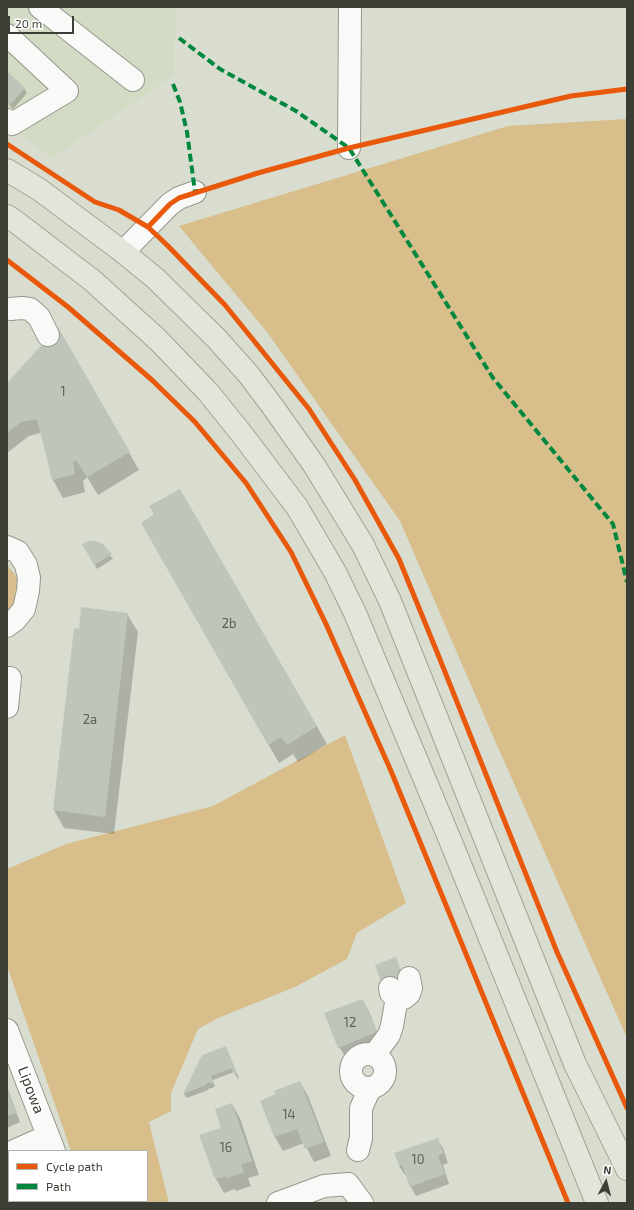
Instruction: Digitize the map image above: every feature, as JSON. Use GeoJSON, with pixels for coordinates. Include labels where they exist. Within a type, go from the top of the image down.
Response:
{"type":"FeatureCollection","features":[{"type":"Feature","properties":{"kind":"main road"},"geometry":{"type":"LineString","coordinates":[[7,170],[40,190],[123,252],[155,278],[216,338],[249,375],[314,465],[363,545],[390,601],[575,1064],[627,1168]]}},
{"type":"Feature","properties":{"kind":"main road"},"geometry":{"type":"LineString","coordinates":[[7,216],[93,281],[158,340],[208,392],[241,432],[297,507],[335,572],[358,620],[416,755],[597,1203]]}},
{"type":"Feature","properties":{"kind":"street"},"geometry":{"type":"LineString","coordinates":[[40,7],[133,80]]}},
{"type":"Feature","properties":{"kind":"street"},"geometry":{"type":"LineString","coordinates":[[349,148],[350,7]]}},
{"type":"Feature","properties":{"kind":"street"},"geometry":{"type":"LineString","coordinates":[[7,35],[67,91],[12,124],[7,120]]}},
{"type":"Feature","properties":{"kind":"street"},"geometry":{"type":"LineString","coordinates":[[123,252],[170,204],[195,192]]}},
{"type":"Feature","properties":{"kind":"street"},"geometry":{"type":"LineString","coordinates":[[8,307],[30,309],[39,317],[48,335]]}},
{"type":"Feature","properties":{"kind":"street"},"geometry":{"type":"LineString","coordinates":[[7,547],[18,552],[26,565],[29,578],[28,592],[24,609],[15,620],[7,626]]}},
{"type":"Feature","properties":{"kind":"street"},"geometry":{"type":"LineString","coordinates":[[7,678],[10,678],[7,707]]}},
{"type":"Feature","properties":{"kind":"street"},"geometry":{"type":"LineString","coordinates":[[358,1150],[361,1138],[361,1108],[370,1088],[380,1084],[385,1073],[383,1062],[379,1057],[374,1055],[389,1035],[392,1026],[398,987]]}},
{"type":"Feature","properties":{"kind":"street","name":"Lipowa"},"geometry":{"type":"LineString","coordinates":[[7,1030],[51,1144]]}},
{"type":"Feature","properties":{"kind":"street"},"geometry":{"type":"LineString","coordinates":[[19,1150],[51,1144]]}},
{"type":"Feature","properties":{"kind":"street"},"geometry":{"type":"LineString","coordinates":[[278,1203],[324,1186],[348,1184],[362,1203]]}},
{"type":"Feature","properties":{"kind":"shaded area"},"geometry":{"type":"Polygon","coordinates":[[[7,7],[176,7],[174,75],[52,158],[7,124],[7,7]]]}},
{"type":"Feature","properties":{"kind":"shaded area"},"geometry":{"type":"Polygon","coordinates":[[[627,119],[627,1038],[496,743],[400,521],[267,332],[179,226],[508,126],[627,119]]]}},
{"type":"Feature","properties":{"kind":"shaded area"},"geometry":{"type":"Polygon","coordinates":[[[7,565],[16,576],[19,596],[7,617],[7,565]]]}},
{"type":"Feature","properties":{"kind":"shaded area"},"geometry":{"type":"Polygon","coordinates":[[[345,735],[406,903],[357,933],[347,959],[295,987],[218,1018],[198,1029],[171,1093],[171,1111],[149,1122],[169,1203],[89,1203],[148,1202],[148,1150],[71,1150],[7,966],[7,869],[66,844],[213,806],[345,735]]]}},
{"type":"Feature","properties":{"kind":"building"},"geometry":{"type":"Polygon","coordinates":[[[7,71],[25,88],[10,105],[7,102],[7,71]]]}},
{"type":"Feature","properties":{"kind":"building"},"geometry":{"type":"Polygon","coordinates":[[[58,327],[130,452],[87,477],[76,460],[73,462],[75,474],[52,480],[37,419],[21,422],[7,433],[7,383],[58,327]]]}},
{"type":"Feature","properties":{"kind":"building"},"geometry":{"type":"Polygon","coordinates":[[[180,489],[317,726],[287,745],[282,737],[268,745],[141,523],[154,514],[149,506],[180,489]]]}},
{"type":"Feature","properties":{"kind":"building"},"geometry":{"type":"Polygon","coordinates":[[[89,541],[95,541],[103,544],[112,554],[94,565],[82,544],[89,541]]]}},
{"type":"Feature","properties":{"kind":"building"},"geometry":{"type":"Polygon","coordinates":[[[81,607],[128,613],[105,817],[53,810],[74,628],[79,629],[81,607]]]}},
{"type":"Feature","properties":{"kind":"building"},"geometry":{"type":"Polygon","coordinates":[[[396,957],[404,980],[383,987],[375,965],[396,957]]]}},
{"type":"Feature","properties":{"kind":"building"},"geometry":{"type":"Polygon","coordinates":[[[363,999],[377,1032],[338,1048],[324,1013],[363,999]]]}},
{"type":"Feature","properties":{"kind":"building"},"geometry":{"type":"Polygon","coordinates":[[[226,1046],[237,1074],[234,1075],[232,1068],[211,1076],[214,1083],[211,1084],[210,1082],[183,1094],[202,1055],[226,1046]]]}},
{"type":"Feature","properties":{"kind":"building"},"geometry":{"type":"Polygon","coordinates":[[[300,1081],[324,1142],[305,1149],[297,1129],[274,1137],[260,1101],[276,1094],[274,1091],[300,1081]]]}},
{"type":"Feature","properties":{"kind":"building"},"geometry":{"type":"Polygon","coordinates":[[[7,1090],[16,1113],[7,1116],[7,1090]]]}},
{"type":"Feature","properties":{"kind":"building"},"geometry":{"type":"Polygon","coordinates":[[[232,1103],[252,1161],[241,1164],[244,1172],[227,1178],[226,1176],[215,1179],[199,1135],[221,1128],[215,1109],[232,1103]]]}},
{"type":"Feature","properties":{"kind":"building"},"geometry":{"type":"Polygon","coordinates":[[[438,1138],[443,1153],[438,1156],[445,1174],[410,1187],[402,1165],[399,1166],[394,1153],[438,1138]]]}},
{"type":"Feature","properties":{"kind":"marked path"},"geometry":{"type":"LineString","coordinates":[[179,38],[220,69],[296,111],[349,148],[493,378],[613,524],[627,582]]}},
{"type":"Feature","properties":{"kind":"marked path"},"geometry":{"type":"LineString","coordinates":[[173,84],[180,102],[187,132],[195,192],[199,191]]}},
{"type":"Feature","properties":{"kind":"cycle path"},"geometry":{"type":"LineString","coordinates":[[148,227],[170,204],[179,198],[258,173],[349,148],[571,96],[627,89]]}},
{"type":"Feature","properties":{"kind":"cycle path"},"geometry":{"type":"LineString","coordinates":[[7,144],[95,202],[119,210],[148,227],[168,246],[225,305],[309,409],[355,480],[399,559],[557,952],[627,1108]]}},
{"type":"Feature","properties":{"kind":"cycle path"},"geometry":{"type":"LineString","coordinates":[[7,260],[68,307],[152,380],[195,422],[246,483],[291,552],[326,624],[391,771],[568,1203]]}}]}
